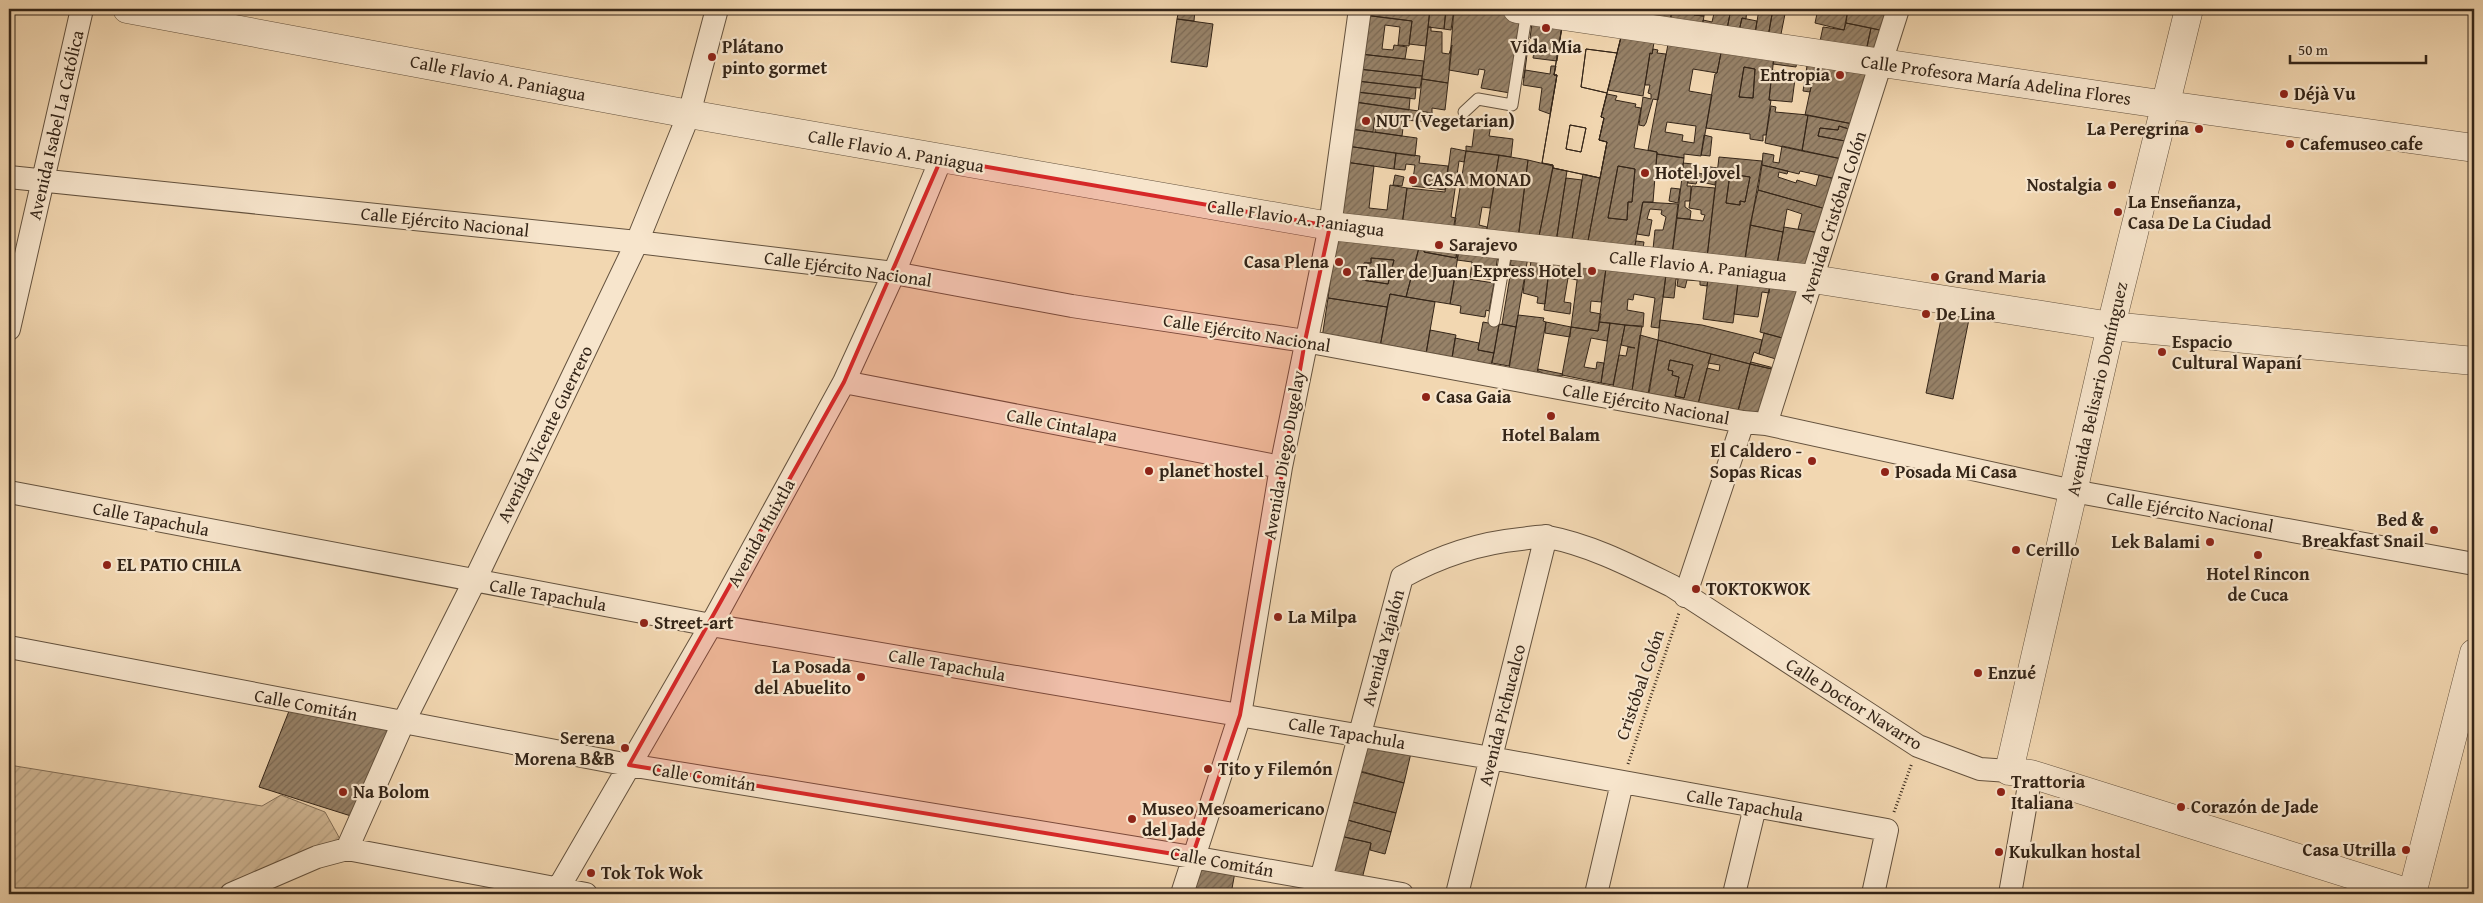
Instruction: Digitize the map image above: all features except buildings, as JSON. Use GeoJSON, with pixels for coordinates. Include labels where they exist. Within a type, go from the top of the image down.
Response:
{"type":"FeatureCollection","features":[{"type":"Feature","properties":{"kind":"street","name":"Avenida Isabel La Católica"},"geometry":{"type":"LineString","coordinates":[[9,329],[82,9]]}},
{"type":"Feature","properties":{"kind":"street","name":"Calle Flavio A. Paniagua"},"geometry":{"type":"LineString","coordinates":[[127,9],[689,114],[1330,226],[1813,278],[2111,326],[2474,361]]}},
{"type":"Feature","properties":{"kind":"street","name":"Avenida Vicente Guerrero"},"geometry":{"type":"LineString","coordinates":[[347,849],[403,723],[474,582],[636,242],[689,114],[717,9]]}},
{"type":"Feature","properties":{"kind":"street","name":"Avenida Diego Dugelay"},"geometry":{"type":"LineString","coordinates":[[1182,894],[1192,857],[1240,715],[1280,468],[1330,226],[1360,9]]}},
{"type":"Feature","properties":{"kind":"street","name":"Calle Profesora María Adelina Flores"},"geometry":{"type":"LineString","coordinates":[[1522,9],[2167,105],[2474,148]]}},
{"type":"Feature","properties":{"kind":"street","name":"Avenida Cristóbal Colón"},"geometry":{"type":"LineString","coordinates":[[1766,424],[1898,9]]}},
{"type":"Feature","properties":{"kind":"street","name":"Avenida Belisario Domínguez"},"geometry":{"type":"LineString","coordinates":[[2020,773],[2073,491],[2111,326],[2167,105],[2189,9]]}},
{"type":"Feature","properties":{"kind":"street","name":"Avenida Huixtla"},"geometry":{"type":"LineString","coordinates":[[557,892],[710,625],[844,382],[894,273],[940,159]]}},
{"type":"Feature","properties":{"kind":"street","name":"Calle Ejército Nacional"},"geometry":{"type":"LineString","coordinates":[[9,177],[636,242],[894,273],[1072,306],[1305,341],[1744,422],[1766,424],[2073,491],[2474,564]]}},
{"type":"Feature","properties":{"kind":"street","name":"Calle Cintalapa"},"geometry":{"type":"LineString","coordinates":[[844,382],[1280,468]]}},
{"type":"Feature","properties":{"kind":"street"},"geometry":{"type":"LineString","coordinates":[[1685,596],[1744,422]]}},
{"type":"Feature","properties":{"kind":"street","name":"Calle Tapachula"},"geometry":{"type":"LineString","coordinates":[[9,492],[474,582],[710,625],[1492,758],[1887,830]]}},
{"type":"Feature","properties":{"kind":"street","name":"Calle Doctor Navarro"},"geometry":{"type":"LineString","coordinates":[[1402,577],[1426,563],[1486,544],[1546,536],[1585,548],[1634,567],[1672,586],[1918,746],[1980,769],[2020,773],[2412,894]]}},
{"type":"Feature","properties":{"kind":"street","name":"Avenida Pichucalco"},"geometry":{"type":"LineString","coordinates":[[1457,894],[1546,536]]}},
{"type":"Feature","properties":{"kind":"street","name":"Avenida Yajalón"},"geometry":{"type":"LineString","coordinates":[[1319,887],[1402,577]]}},
{"type":"Feature","properties":{"kind":"street","name":"Calle Comitán"},"geometry":{"type":"LineString","coordinates":[[9,647],[629,765],[1192,857],[1319,887],[1402,894]]}},
{"type":"Feature","properties":{"kind":"street"},"geometry":{"type":"LineString","coordinates":[[2412,894],[2474,653]]}},
{"type":"Feature","properties":{"kind":"street"},"geometry":{"type":"LineString","coordinates":[[2010,894],[2020,773]]}},
{"type":"Feature","properties":{"kind":"street"},"geometry":{"type":"LineString","coordinates":[[1596,894],[1622,783]]}},
{"type":"Feature","properties":{"kind":"street"},"geometry":{"type":"LineString","coordinates":[[1734,894],[1755,807]]}},
{"type":"Feature","properties":{"kind":"street"},"geometry":{"type":"LineString","coordinates":[[1873,894],[1887,830]]}},
{"type":"Feature","properties":{"kind":"street"},"geometry":{"type":"LineString","coordinates":[[231,894],[317,857],[347,849],[557,892],[586,894]]}},
{"type":"Feature","properties":{"kind":"lane"},"geometry":{"type":"LineString","coordinates":[[1464,112],[1478,99],[1512,104],[1522,9]]}},
{"type":"Feature","properties":{"kind":"lane"},"geometry":{"type":"LineString","coordinates":[[1494,321],[1507,245]]}},
{"type":"Feature","properties":{"kind":"path","name":"Cristóbal Colón"},"geometry":{"type":"LineString","coordinates":[[1622,783],[1685,596]]}},
{"type":"Feature","properties":{"kind":"path"},"geometry":{"type":"LineString","coordinates":[[1887,830],[1918,746]]}},
{"type":"Feature","properties":{"kind":"highlighted area"},"geometry":{"type":"Polygon","coordinates":[[[941,159],[1330,226],[1305,341],[1240,715],[1192,857],[629,765],[844,382],[941,159]]]}},
{"type":"Feature","properties":{"kind":"shaded area"},"geometry":{"type":"Polygon","coordinates":[[[9,765],[262,806],[281,795],[325,812],[340,839],[211,894],[9,894],[9,765]]]}},
{"type":"Feature","properties":{"kind":"place","name":"Vida Mia"},"geometry":{"type":"Point","coordinates":[1546,28]}},
{"type":"Feature","properties":{"kind":"place","name":"Plátano pinto gormet"},"geometry":{"type":"Point","coordinates":[712,57]}},
{"type":"Feature","properties":{"kind":"place","name":"Entropia"},"geometry":{"type":"Point","coordinates":[1840,75]}},
{"type":"Feature","properties":{"kind":"place","name":"Déjà Vu"},"geometry":{"type":"Point","coordinates":[2284,94]}},
{"type":"Feature","properties":{"kind":"place","name":"NUT (Vegetarian)"},"geometry":{"type":"Point","coordinates":[1366,121]}},
{"type":"Feature","properties":{"kind":"place","name":"La Peregrina"},"geometry":{"type":"Point","coordinates":[2199,129]}},
{"type":"Feature","properties":{"kind":"place","name":"Cafemuseo cafe"},"geometry":{"type":"Point","coordinates":[2290,144]}},
{"type":"Feature","properties":{"kind":"place","name":"Hotel Jovel"},"geometry":{"type":"Point","coordinates":[1645,173]}},
{"type":"Feature","properties":{"kind":"place","name":"CASA MONAD"},"geometry":{"type":"Point","coordinates":[1413,180]}},
{"type":"Feature","properties":{"kind":"place","name":"Nostalgia"},"geometry":{"type":"Point","coordinates":[2112,185]}},
{"type":"Feature","properties":{"kind":"place","name":"La Enseñanza, Casa De La Ciudad"},"geometry":{"type":"Point","coordinates":[2118,212]}},
{"type":"Feature","properties":{"kind":"place","name":"Sarajevo"},"geometry":{"type":"Point","coordinates":[1439,245]}},
{"type":"Feature","properties":{"kind":"place","name":"Casa Plena"},"geometry":{"type":"Point","coordinates":[1339,262]}},
{"type":"Feature","properties":{"kind":"place","name":"Express Hotel"},"geometry":{"type":"Point","coordinates":[1592,271]}},
{"type":"Feature","properties":{"kind":"place","name":"Taller de Juan"},"geometry":{"type":"Point","coordinates":[1347,272]}},
{"type":"Feature","properties":{"kind":"place","name":"Grand Maria"},"geometry":{"type":"Point","coordinates":[1935,277]}},
{"type":"Feature","properties":{"kind":"place","name":"De Lina"},"geometry":{"type":"Point","coordinates":[1926,314]}},
{"type":"Feature","properties":{"kind":"place","name":"Espacio Cultural Wapaní"},"geometry":{"type":"Point","coordinates":[2162,352]}},
{"type":"Feature","properties":{"kind":"place","name":"Casa Gaia"},"geometry":{"type":"Point","coordinates":[1426,397]}},
{"type":"Feature","properties":{"kind":"place","name":"Hotel Balam"},"geometry":{"type":"Point","coordinates":[1551,416]}},
{"type":"Feature","properties":{"kind":"place","name":"El Caldero - Sopas Ricas"},"geometry":{"type":"Point","coordinates":[1812,461]}},
{"type":"Feature","properties":{"kind":"place","name":"planet hostel"},"geometry":{"type":"Point","coordinates":[1149,471]}},
{"type":"Feature","properties":{"kind":"place","name":"Posada Mi Casa"},"geometry":{"type":"Point","coordinates":[1885,472]}},
{"type":"Feature","properties":{"kind":"place","name":"Bed & Breakfast Snail"},"geometry":{"type":"Point","coordinates":[2434,530]}},
{"type":"Feature","properties":{"kind":"place","name":"Lek Balami"},"geometry":{"type":"Point","coordinates":[2210,542]}},
{"type":"Feature","properties":{"kind":"place","name":"Cerillo"},"geometry":{"type":"Point","coordinates":[2016,550]}},
{"type":"Feature","properties":{"kind":"place","name":"Hotel Rincon de Cuca"},"geometry":{"type":"Point","coordinates":[2258,555]}},
{"type":"Feature","properties":{"kind":"place","name":"EL PATIO CHILA"},"geometry":{"type":"Point","coordinates":[107,565]}},
{"type":"Feature","properties":{"kind":"place","name":"TOKTOKWOK"},"geometry":{"type":"Point","coordinates":[1696,589]}},
{"type":"Feature","properties":{"kind":"place","name":"La Milpa"},"geometry":{"type":"Point","coordinates":[1278,617]}},
{"type":"Feature","properties":{"kind":"place","name":"Street-art"},"geometry":{"type":"Point","coordinates":[644,623]}},
{"type":"Feature","properties":{"kind":"place","name":"Enzué"},"geometry":{"type":"Point","coordinates":[1978,673]}},
{"type":"Feature","properties":{"kind":"place","name":"La Posada del Abuelito"},"geometry":{"type":"Point","coordinates":[861,677]}},
{"type":"Feature","properties":{"kind":"place","name":"Serena Morena B&B"},"geometry":{"type":"Point","coordinates":[625,748]}},
{"type":"Feature","properties":{"kind":"place","name":"Tito y Filemón"},"geometry":{"type":"Point","coordinates":[1208,769]}},
{"type":"Feature","properties":{"kind":"place","name":"Na Bolom"},"geometry":{"type":"Point","coordinates":[343,792]}},
{"type":"Feature","properties":{"kind":"place","name":"Trattoria Italiana"},"geometry":{"type":"Point","coordinates":[2001,792]}},
{"type":"Feature","properties":{"kind":"place","name":"Corazón de Jade"},"geometry":{"type":"Point","coordinates":[2181,807]}},
{"type":"Feature","properties":{"kind":"place","name":"Museo Mesoamericano del Jade"},"geometry":{"type":"Point","coordinates":[1132,819]}},
{"type":"Feature","properties":{"kind":"place","name":"Casa Utrilla"},"geometry":{"type":"Point","coordinates":[2406,850]}},
{"type":"Feature","properties":{"kind":"place","name":"Kukulkan hostal"},"geometry":{"type":"Point","coordinates":[1999,852]}},
{"type":"Feature","properties":{"kind":"place","name":"Tok Tok Wok"},"geometry":{"type":"Point","coordinates":[591,873]}}]}
